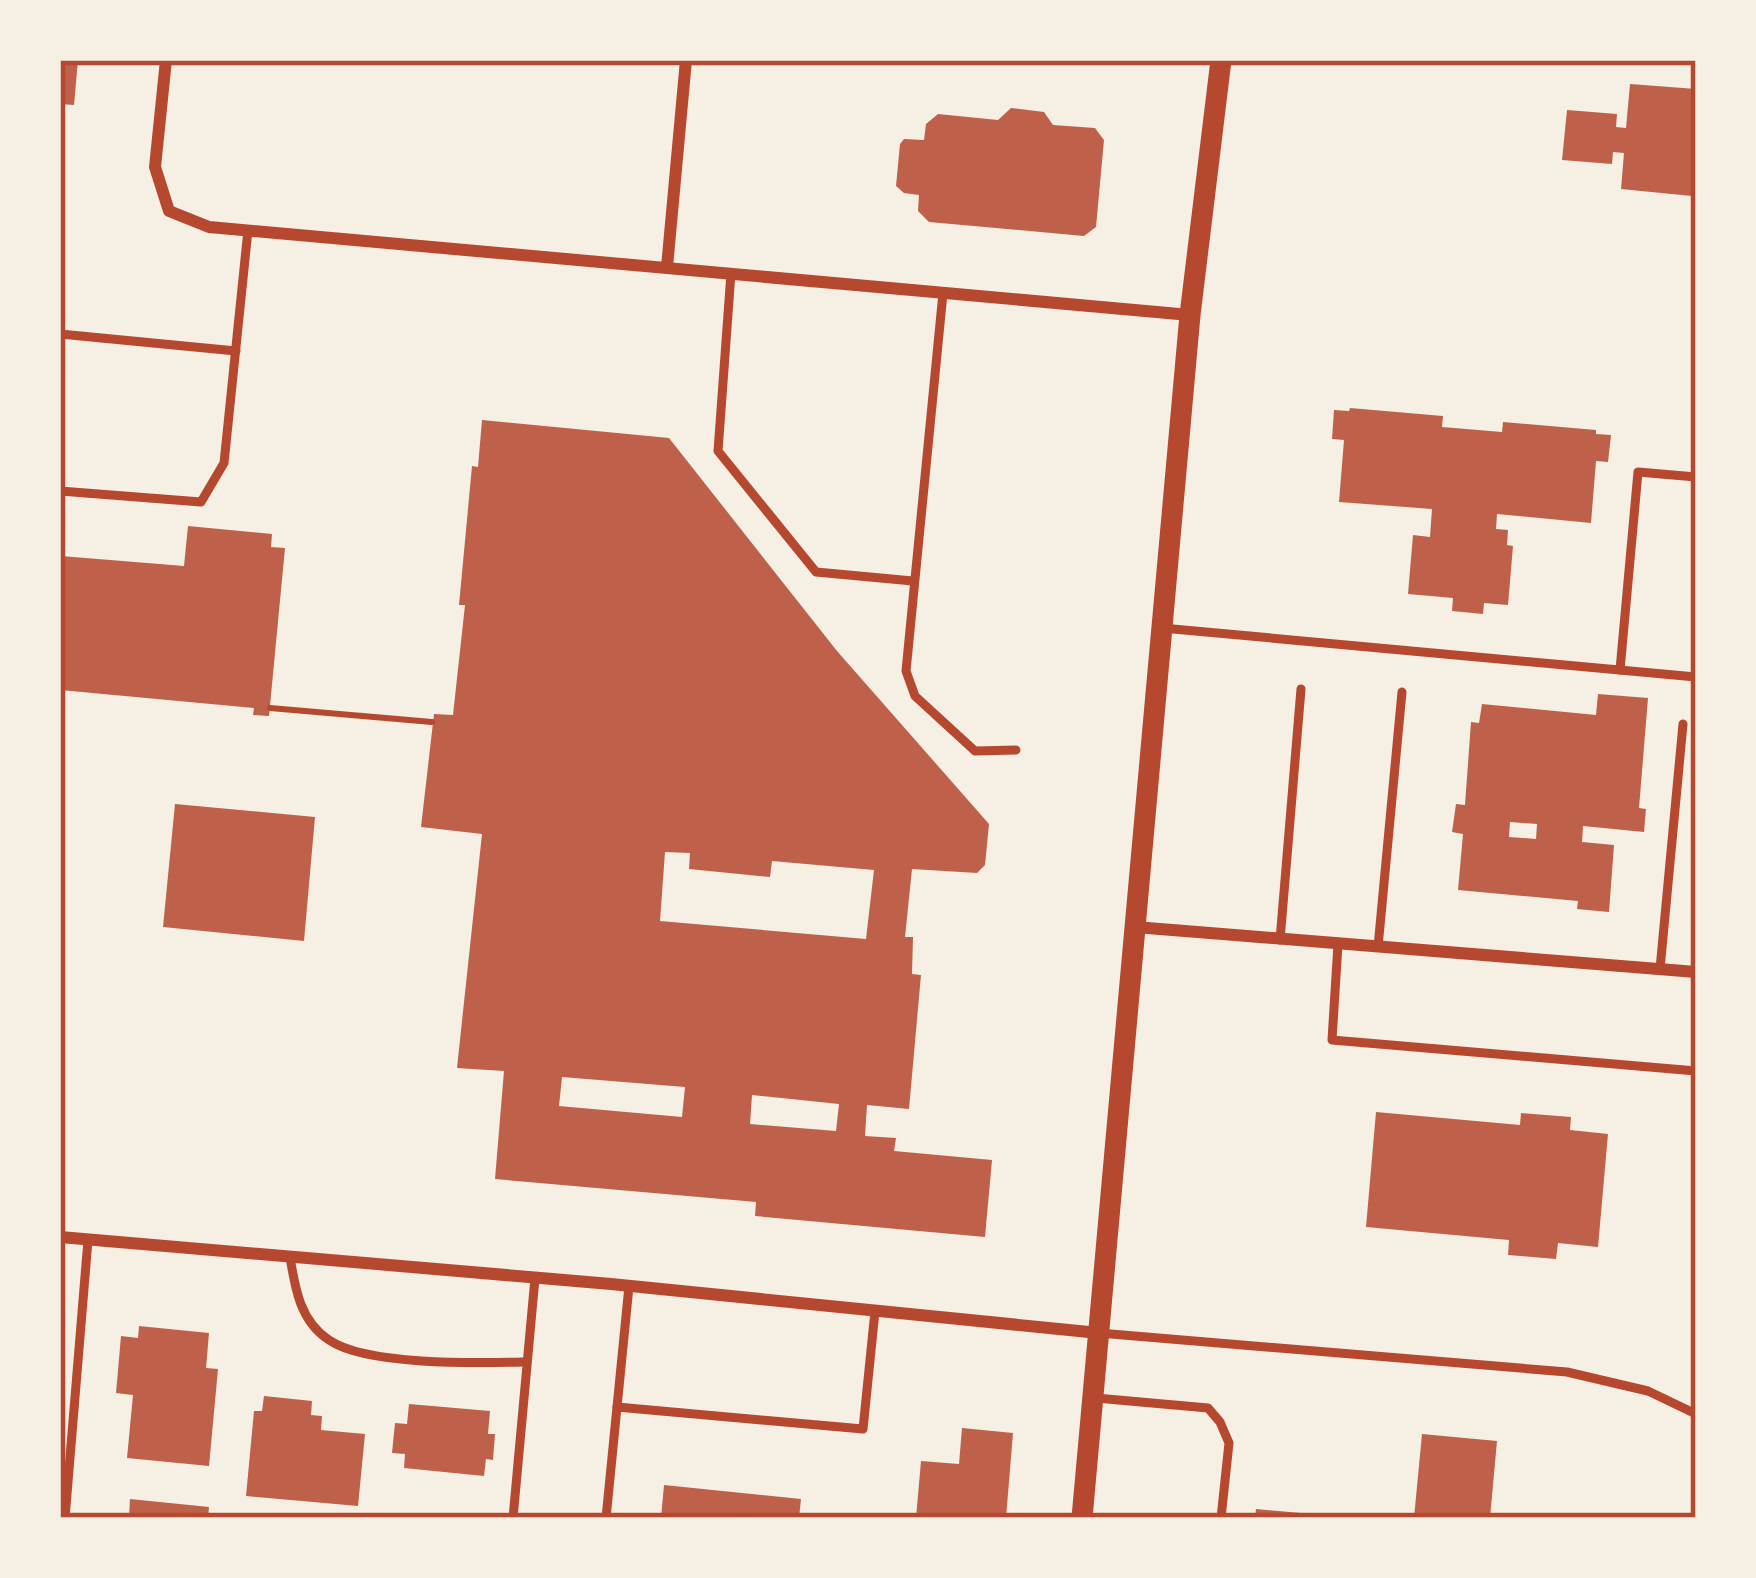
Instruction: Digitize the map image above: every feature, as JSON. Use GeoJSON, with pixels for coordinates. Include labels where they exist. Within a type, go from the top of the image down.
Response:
{"type":"FeatureCollection","features":[{"type":"Feature","properties":{"kind":"street"},"geometry":{"type":"LineString","coordinates":[[166,60],[155,167],[170,211],[209,227],[1190,314]]}},
{"type":"Feature","properties":{"kind":"street"},"geometry":{"type":"LineString","coordinates":[[667,267],[686,60]]}},
{"type":"Feature","properties":{"kind":"street"},"geometry":{"type":"LineString","coordinates":[[1082,1518],[1190,314],[1221,60]]}},
{"type":"Feature","properties":{"kind":"street"},"geometry":{"type":"LineString","coordinates":[[1133,927],[1696,972]]}},
{"type":"Feature","properties":{"kind":"street"},"geometry":{"type":"LineString","coordinates":[[60,1237],[1099,1333]]}},
{"type":"Feature","properties":{"kind":"lane"},"geometry":{"type":"LineString","coordinates":[[60,491],[201,502],[224,463],[248,230]]}},
{"type":"Feature","properties":{"kind":"lane"},"geometry":{"type":"LineString","coordinates":[[731,273],[718,451],[816,572],[913,580]]}},
{"type":"Feature","properties":{"kind":"lane"},"geometry":{"type":"LineString","coordinates":[[943,293],[906,671],[914,696],[975,751],[1016,750]]}},
{"type":"Feature","properties":{"kind":"lane"},"geometry":{"type":"LineString","coordinates":[[60,334],[236,351]]}},
{"type":"Feature","properties":{"kind":"lane"},"geometry":{"type":"LineString","coordinates":[[1619,670],[1638,472],[1696,477]]}},
{"type":"Feature","properties":{"kind":"lane"},"geometry":{"type":"LineString","coordinates":[[1162,628],[1696,677]]}},
{"type":"Feature","properties":{"kind":"lane"},"geometry":{"type":"LineString","coordinates":[[1280,940],[1301,689]]}},
{"type":"Feature","properties":{"kind":"lane"},"geometry":{"type":"LineString","coordinates":[[1378,947],[1402,692]]}},
{"type":"Feature","properties":{"kind":"lane"},"geometry":{"type":"LineString","coordinates":[[1660,969],[1683,724]]}},
{"type":"Feature","properties":{"kind":"lane"},"geometry":{"type":"LineString","coordinates":[[1338,944],[1332,1040],[1696,1071]]}},
{"type":"Feature","properties":{"kind":"lane"},"geometry":{"type":"LineString","coordinates":[[64,1518],[88,1240]]}},
{"type":"Feature","properties":{"kind":"lane"},"geometry":{"type":"LineString","coordinates":[[290,1257],[296,1295],[310,1321],[328,1340],[387,1357],[526,1362]]}},
{"type":"Feature","properties":{"kind":"lane"},"geometry":{"type":"LineString","coordinates":[[513,1518],[535,1278]]}},
{"type":"Feature","properties":{"kind":"lane"},"geometry":{"type":"LineString","coordinates":[[606,1518],[629,1286]]}},
{"type":"Feature","properties":{"kind":"lane"},"geometry":{"type":"LineString","coordinates":[[617,1407],[863,1429],[875,1311]]}},
{"type":"Feature","properties":{"kind":"lane"},"geometry":{"type":"LineString","coordinates":[[1099,1333],[1567,1372],[1648,1390],[1696,1414]]}},
{"type":"Feature","properties":{"kind":"lane"},"geometry":{"type":"LineString","coordinates":[[1093,1397],[1208,1408],[1229,1443],[1221,1518]]}},
{"type":"Feature","properties":{"kind":"path"},"geometry":{"type":"LineString","coordinates":[[270,707],[432,722]]}},
{"type":"Feature","properties":{"kind":"building"},"geometry":{"type":"Polygon","coordinates":[[[60,60],[78,60],[74,105],[60,104],[60,60]]]}},
{"type":"Feature","properties":{"kind":"building"},"geometry":{"type":"Polygon","coordinates":[[[1630,84],[1696,89],[1696,202],[1692,196],[1621,189],[1624,153],[1613,152],[1612,164],[1562,160],[1567,110],[1617,114],[1616,127],[1626,128],[1630,84]]]}},
{"type":"Feature","properties":{"kind":"building"},"geometry":{"type":"Polygon","coordinates":[[[1011,108],[1044,112],[1053,125],[1095,128],[1104,140],[1096,227],[1084,236],[929,222],[918,211],[919,195],[904,193],[896,186],[900,144],[904,139],[924,140],[926,124],[938,114],[998,120],[1011,108]]]}},
{"type":"Feature","properties":{"kind":"building"},"geometry":{"type":"Polygon","coordinates":[[[1334,410],[1443,416],[1442,427],[1502,432],[1503,422],[1611,435],[1608,462],[1596,461],[1591,523],[1497,514],[1496,529],[1508,530],[1507,545],[1513,546],[1508,605],[1484,603],[1483,614],[1452,611],[1453,598],[1408,594],[1413,535],[1430,537],[1432,509],[1339,502],[1344,440],[1332,439],[1334,410]]]}},
{"type":"Feature","properties":{"kind":"building"},"geometry":{"type":"Polygon","coordinates":[[[482,420],[669,438],[837,651],[989,824],[985,865],[977,873],[912,869],[905,937],[913,937],[912,974],[921,975],[909,1109],[867,1105],[865,1136],[896,1138],[894,1151],[992,1160],[985,1237],[755,1216],[756,1202],[495,1179],[504,1071],[457,1068],[482,834],[421,827],[434,714],[453,715],[472,466],[478,467],[482,420]],[[665,852],[660,921],[866,939],[874,870],[772,861],[770,877],[689,869],[690,853],[665,852]],[[562,1077],[559,1106],[682,1117],[685,1087],[562,1077]],[[752,1095],[750,1124],[836,1131],[839,1104],[752,1095]]]}},
{"type":"Feature","properties":{"kind":"building"},"geometry":{"type":"Polygon","coordinates":[[[188,526],[272,534],[271,547],[285,548],[269,716],[253,715],[254,708],[60,690],[61,556],[184,566],[188,526]]]}},
{"type":"Feature","properties":{"kind":"building"},"geometry":{"type":"Polygon","coordinates":[[[1598,694],[1648,698],[1639,808],[1646,809],[1644,832],[1583,826],[1582,842],[1614,845],[1609,912],[1577,909],[1578,901],[1458,890],[1463,834],[1452,832],[1456,804],[1465,805],[1471,722],[1479,723],[1482,704],[1596,715],[1598,694]],[[1510,822],[1509,837],[1536,839],[1537,824],[1510,822]]]}},
{"type":"Feature","properties":{"kind":"building"},"geometry":{"type":"Polygon","coordinates":[[[175,804],[315,817],[304,941],[163,927],[175,804]]]}},
{"type":"Feature","properties":{"kind":"building"},"geometry":{"type":"Polygon","coordinates":[[[1376,1112],[1520,1125],[1521,1113],[1571,1117],[1570,1130],[1608,1134],[1598,1247],[1558,1243],[1556,1259],[1508,1255],[1509,1240],[1366,1227],[1376,1112]]]}},
{"type":"Feature","properties":{"kind":"building"},"geometry":{"type":"Polygon","coordinates":[[[139,1326],[209,1333],[206,1368],[218,1369],[209,1466],[127,1458],[133,1395],[116,1393],[121,1336],[138,1338],[139,1326]]]}},
{"type":"Feature","properties":{"kind":"building"},"geometry":{"type":"Polygon","coordinates":[[[264,1396],[312,1401],[311,1415],[322,1416],[321,1430],[365,1434],[358,1506],[246,1496],[254,1411],[262,1411],[264,1396]]]}},
{"type":"Feature","properties":{"kind":"building"},"geometry":{"type":"Polygon","coordinates":[[[409,1404],[490,1411],[493,1460],[486,1459],[484,1476],[404,1468],[405,1454],[392,1453],[395,1423],[407,1424],[409,1404]]]}},
{"type":"Feature","properties":{"kind":"building"},"geometry":{"type":"Polygon","coordinates":[[[962,1428],[1013,1433],[1006,1518],[916,1518],[921,1461],[959,1464],[962,1428]]]}},
{"type":"Feature","properties":{"kind":"building"},"geometry":{"type":"Polygon","coordinates":[[[1422,1434],[1497,1441],[1490,1518],[1414,1518],[1422,1434]]]}},
{"type":"Feature","properties":{"kind":"building"},"geometry":{"type":"Polygon","coordinates":[[[664,1485],[801,1499],[799,1518],[661,1518],[664,1485]]]}},
{"type":"Feature","properties":{"kind":"building"},"geometry":{"type":"Polygon","coordinates":[[[130,1499],[209,1507],[208,1518],[129,1518],[130,1499]]]}},
{"type":"Feature","properties":{"kind":"building"},"geometry":{"type":"Polygon","coordinates":[[[1256,1509],[1324,1515],[1324,1518],[1255,1518],[1256,1509]]]}}]}
